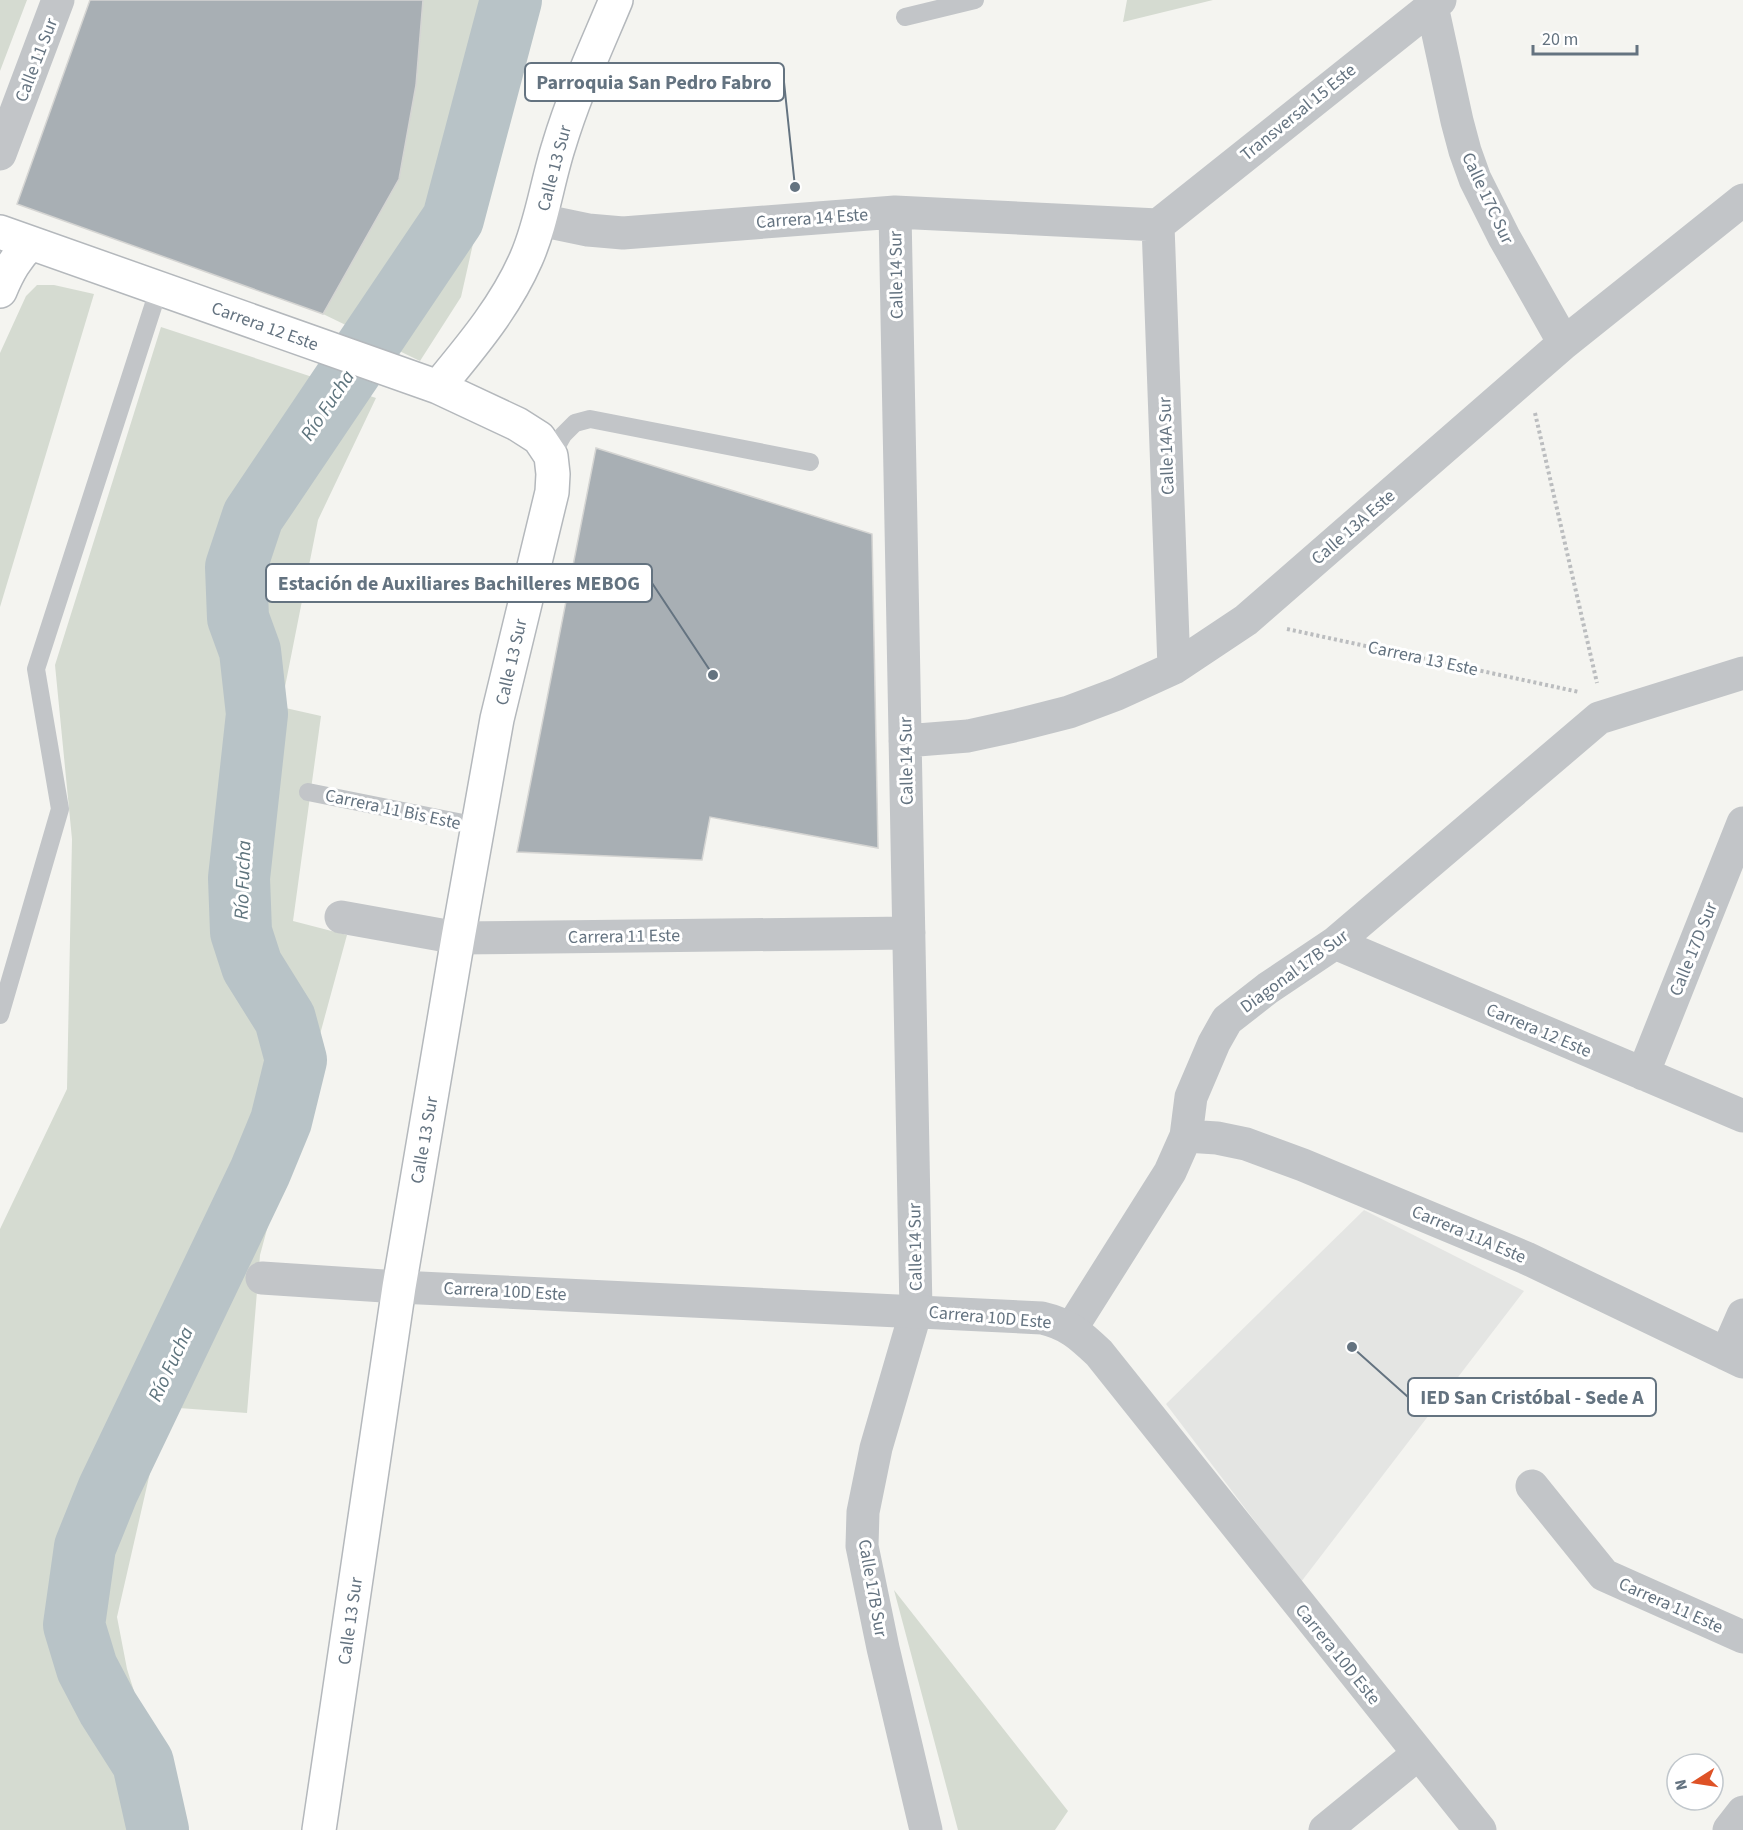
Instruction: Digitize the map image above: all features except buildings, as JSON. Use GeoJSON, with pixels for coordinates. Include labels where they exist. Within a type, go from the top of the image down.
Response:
{"type":"FeatureCollection","features":[{"type":"Feature","properties":{"kind":"main road","name":"Calle 13 Sur"},"geometry":{"type":"LineString","coordinates":[[438,387],[479,337],[507,296],[527,258],[540,220],[550,174],[570,109],[616,0]]}},
{"type":"Feature","properties":{"kind":"main road","name":"Carrera 12 Este"},"geometry":{"type":"LineString","coordinates":[[0,232],[438,387],[530,431],[546,447],[551,456]]}},
{"type":"Feature","properties":{"kind":"main road"},"geometry":{"type":"LineString","coordinates":[[0,291],[20,252],[31,243]]}},
{"type":"Feature","properties":{"kind":"main road","name":"Calle 13 Sur"},"geometry":{"type":"LineString","coordinates":[[319,1830],[399,1287],[478,826],[511,657],[552,492],[551,456]]}},
{"type":"Feature","properties":{"kind":"street","name":"Calle 11 Sur"},"geometry":{"type":"LineString","coordinates":[[0,154],[58,0]]}},
{"type":"Feature","properties":{"kind":"street","name":"Transversal 15 Este"},"geometry":{"type":"LineString","coordinates":[[1158,225],[1436,3]]}},
{"type":"Feature","properties":{"kind":"street","name":"Calle 17C Sur"},"geometry":{"type":"LineString","coordinates":[[1436,3],[1462,141],[1475,179],[1504,237],[1564,343]]}},
{"type":"Feature","properties":{"kind":"street","name":"Calle 13A Este"},"geometry":{"type":"LineString","coordinates":[[905,741],[968,736],[1069,712],[1117,694],[1174,668],[1246,620],[1564,343],[1743,200]]}},
{"type":"Feature","properties":{"kind":"street","name":"Carrera 14 Este"},"geometry":{"type":"LineString","coordinates":[[540,220],[588,230],[623,233],[895,212],[1158,225]]}},
{"type":"Feature","properties":{"kind":"street","name":"Calle 14 Sur"},"geometry":{"type":"LineString","coordinates":[[895,212],[916,1311]]}},
{"type":"Feature","properties":{"kind":"street","name":"Calle 14A Sur"},"geometry":{"type":"LineString","coordinates":[[1158,225],[1174,668]]}},
{"type":"Feature","properties":{"kind":"street"},"geometry":{"type":"LineString","coordinates":[[1600,707],[1743,673]]}},
{"type":"Feature","properties":{"kind":"street","name":"Diagonal 17B Sur"},"geometry":{"type":"LineString","coordinates":[[1071,1329],[1170,1172],[1186,1136],[1191,1096],[1214,1043],[1227,1020],[1268,988],[1335,943],[1600,707]]}},
{"type":"Feature","properties":{"kind":"street","name":"Calle 17D Sur"},"geometry":{"type":"LineString","coordinates":[[1643,1074],[1743,823]]}},
{"type":"Feature","properties":{"kind":"street","name":"Carrera 11 Este"},"geometry":{"type":"LineString","coordinates":[[341,917],[458,938],[909,933]]}},
{"type":"Feature","properties":{"kind":"street","name":"Carrera 12 Este"},"geometry":{"type":"LineString","coordinates":[[1335,943],[1743,1116]]}},
{"type":"Feature","properties":{"kind":"street","name":"Carrera 11A Este"},"geometry":{"type":"LineString","coordinates":[[1186,1136],[1217,1138],[1246,1144],[1303,1165],[1526,1258],[1735,1358]]}},
{"type":"Feature","properties":{"kind":"street","name":"Carrera 10D Este"},"geometry":{"type":"LineString","coordinates":[[262,1278],[399,1287],[916,1311],[1042,1318],[1060,1322],[1099,1353],[1480,1830]]}},
{"type":"Feature","properties":{"kind":"street","name":"Calle 17B Sur"},"geometry":{"type":"LineString","coordinates":[[916,1311],[876,1448],[863,1512],[862,1546],[883,1648],[926,1830]]}},
{"type":"Feature","properties":{"kind":"street"},"geometry":{"type":"LineString","coordinates":[[1735,1358],[1743,1315]]}},
{"type":"Feature","properties":{"kind":"street","name":"Carrera 11 Este"},"geometry":{"type":"LineString","coordinates":[[1532,1486],[1604,1575],[1743,1637]]}},
{"type":"Feature","properties":{"kind":"street"},"geometry":{"type":"LineString","coordinates":[[1325,1830],[1418,1754]]}},
{"type":"Feature","properties":{"kind":"street"},"geometry":{"type":"LineString","coordinates":[[1730,1830],[1743,1812]]}},
{"type":"Feature","properties":{"kind":"lane"},"geometry":{"type":"LineString","coordinates":[[905,17],[975,0]]}},
{"type":"Feature","properties":{"kind":"lane"},"geometry":{"type":"LineString","coordinates":[[0,1015],[60,809],[36,669],[159,288]]}},
{"type":"Feature","properties":{"kind":"lane"},"geometry":{"type":"LineString","coordinates":[[551,456],[563,435],[575,423],[590,419],[810,462]]}},
{"type":"Feature","properties":{"kind":"lane","name":"Carrera 11 Bis Este"},"geometry":{"type":"LineString","coordinates":[[308,792],[478,826]]}},
{"type":"Feature","properties":{"kind":"path"},"geometry":{"type":"LineString","coordinates":[[1527,377],[1600,707]]}},
{"type":"Feature","properties":{"kind":"path","name":"Carrera 13 Este"},"geometry":{"type":"LineString","coordinates":[[1246,620],[1600,707]]}},
{"type":"Feature","properties":{"kind":"shaded area"},"geometry":{"type":"Polygon","coordinates":[[[0,0],[27,0],[0,71],[0,0]]]}},
{"type":"Feature","properties":{"kind":"shaded area"},"geometry":{"type":"Polygon","coordinates":[[[423,0],[528,0],[461,297],[420,361],[323,314],[399,179],[416,85],[423,0]]]}},
{"type":"Feature","properties":{"kind":"shaded area"},"geometry":{"type":"Polygon","coordinates":[[[1127,0],[1213,0],[1123,22],[1127,0]]]}},
{"type":"Feature","properties":{"kind":"shaded area"},"geometry":{"type":"Polygon","coordinates":[[[37,285],[54,285],[94,294],[0,607],[0,353],[26,296],[37,285]]]}},
{"type":"Feature","properties":{"kind":"shaded area"},"geometry":{"type":"Polygon","coordinates":[[[161,327],[376,398],[318,520],[281,707],[321,716],[293,921],[347,935],[260,1255],[247,1413],[165,1407],[117,1617],[127,1669],[178,1830],[0,1830],[0,1229],[67,1089],[72,839],[55,665],[161,327]]]}},
{"type":"Feature","properties":{"kind":"shaded area"},"geometry":{"type":"Polygon","coordinates":[[[1364,1210],[1524,1291],[1301,1582],[1166,1404],[1364,1210]]]}},
{"type":"Feature","properties":{"kind":"shaded area"},"geometry":{"type":"Polygon","coordinates":[[[894,1590],[1068,1811],[1055,1830],[958,1830],[894,1590]]]}},
{"type":"Feature","properties":{"kind":"waterway","name":"Río Fucha"},"geometry":{"type":"LineString","coordinates":[[158,1830],[143,1763],[108,1708],[87,1668],[74,1625],[85,1547],[108,1490],[260,1172],[281,1121],[296,1060],[285,1019],[252,966],[241,932],[239,878],[257,714],[250,651],[238,618],[236,567],[253,516],[453,219],[511,0]]}},
{"type":"Feature","properties":{"kind":"place","name":"Parroquia San Pedro Fabro"},"geometry":{"type":"Point","coordinates":[795,187]}},
{"type":"Feature","properties":{"kind":"place","name":"Estación de Auxiliares Bachilleres MEBOG"},"geometry":{"type":"Point","coordinates":[713,675]}},
{"type":"Feature","properties":{"kind":"place","name":"IED San Cristóbal - Sede A"},"geometry":{"type":"Point","coordinates":[1352,1347]}}]}
